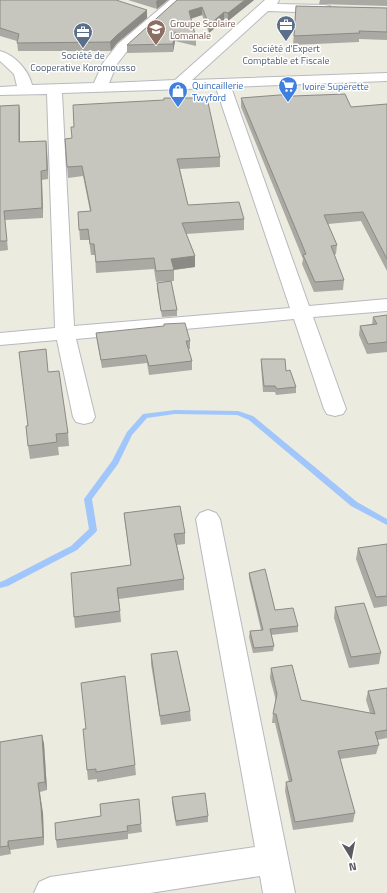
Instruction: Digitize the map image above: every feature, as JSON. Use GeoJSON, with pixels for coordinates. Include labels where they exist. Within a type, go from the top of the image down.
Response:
{"type":"FeatureCollection","features":[{"type":"Feature","properties":{"kind":"street"},"geometry":{"type":"LineString","coordinates":[[99,88],[107,69],[116,55],[178,0]]}},
{"type":"Feature","properties":{"kind":"street"},"geometry":{"type":"LineString","coordinates":[[178,85],[269,4],[341,10]]}},
{"type":"Feature","properties":{"kind":"street"},"geometry":{"type":"LineString","coordinates":[[145,11],[160,16]]}},
{"type":"Feature","properties":{"kind":"street"},"geometry":{"type":"LineString","coordinates":[[0,55],[18,70],[24,79],[26,90]]}},
{"type":"Feature","properties":{"kind":"street"},"geometry":{"type":"LineString","coordinates":[[0,91],[387,77]]}},
{"type":"Feature","properties":{"kind":"street"},"geometry":{"type":"LineString","coordinates":[[222,84],[335,409]]}},
{"type":"Feature","properties":{"kind":"street"},"geometry":{"type":"LineString","coordinates":[[54,89],[65,333],[84,417]]}},
{"type":"Feature","properties":{"kind":"street"},"geometry":{"type":"LineString","coordinates":[[0,339],[387,305]]}},
{"type":"Feature","properties":{"kind":"street"},"geometry":{"type":"LineString","coordinates":[[208,519],[278,893]]}},
{"type":"Feature","properties":{"kind":"street"},"geometry":{"type":"LineString","coordinates":[[50,893],[272,859]]}},
{"type":"Feature","properties":{"kind":"building"},"geometry":{"type":"Polygon","coordinates":[[[0,0],[116,0],[147,10],[110,42],[17,43],[19,34],[0,28],[0,0]]]}},
{"type":"Feature","properties":{"kind":"building"},"geometry":{"type":"Polygon","coordinates":[[[177,0],[245,0],[228,13],[224,12],[209,25],[202,7],[189,11],[196,38],[175,32],[173,44],[127,45],[177,0]]]}},
{"type":"Feature","properties":{"kind":"building"},"geometry":{"type":"Polygon","coordinates":[[[296,6],[387,8],[387,32],[359,31],[360,33],[294,36],[296,6]]]}},
{"type":"Feature","properties":{"kind":"building"},"geometry":{"type":"Polygon","coordinates":[[[292,94],[293,96],[345,94],[351,107],[387,104],[387,259],[363,212],[324,215],[337,245],[331,246],[344,280],[315,282],[303,255],[306,254],[241,98],[292,94]]]}},
{"type":"Feature","properties":{"kind":"building"},"geometry":{"type":"Polygon","coordinates":[[[164,98],[207,98],[220,157],[177,159],[188,205],[239,202],[244,219],[182,223],[195,256],[171,259],[174,270],[156,271],[154,258],[96,262],[94,244],[90,244],[88,229],[79,230],[78,212],[91,211],[82,166],[67,167],[65,139],[72,138],[71,127],[74,127],[73,105],[164,100],[164,98]]]}},
{"type":"Feature","properties":{"kind":"building"},"geometry":{"type":"Polygon","coordinates":[[[19,105],[19,142],[46,141],[47,170],[41,171],[42,208],[4,211],[7,241],[0,241],[0,106],[19,105]]]}},
{"type":"Feature","properties":{"kind":"building"},"geometry":{"type":"Polygon","coordinates":[[[171,281],[177,310],[161,311],[157,283],[171,281]]]}},
{"type":"Feature","properties":{"kind":"building"},"geometry":{"type":"Polygon","coordinates":[[[387,315],[387,342],[368,344],[360,326],[377,324],[373,317],[387,315]]]}},
{"type":"Feature","properties":{"kind":"building"},"geometry":{"type":"Polygon","coordinates":[[[185,323],[190,341],[186,341],[192,361],[149,366],[146,355],[101,360],[96,333],[164,326],[164,324],[185,323]]]}},
{"type":"Feature","properties":{"kind":"building"},"geometry":{"type":"Polygon","coordinates":[[[46,349],[48,372],[59,371],[68,433],[56,434],[57,442],[28,446],[26,426],[28,426],[19,352],[46,349]]]}},
{"type":"Feature","properties":{"kind":"building"},"geometry":{"type":"Polygon","coordinates":[[[261,359],[285,359],[286,371],[290,370],[296,387],[277,389],[275,386],[264,386],[261,359]]]}},
{"type":"Feature","properties":{"kind":"building"},"geometry":{"type":"Polygon","coordinates":[[[180,506],[185,533],[174,534],[184,579],[117,588],[120,611],[74,617],[71,573],[131,565],[124,513],[180,506]]]}},
{"type":"Feature","properties":{"kind":"building"},"geometry":{"type":"Polygon","coordinates":[[[387,544],[387,596],[376,597],[358,548],[387,544]]]}},
{"type":"Feature","properties":{"kind":"building"},"geometry":{"type":"Polygon","coordinates":[[[265,569],[275,610],[293,608],[298,626],[270,629],[274,646],[254,648],[250,631],[263,630],[249,573],[265,569]]]}},
{"type":"Feature","properties":{"kind":"building"},"geometry":{"type":"Polygon","coordinates":[[[364,603],[381,653],[351,657],[335,607],[364,603]]]}},
{"type":"Feature","properties":{"kind":"building"},"geometry":{"type":"Polygon","coordinates":[[[177,651],[190,711],[160,716],[151,654],[177,651]]]}},
{"type":"Feature","properties":{"kind":"building"},"geometry":{"type":"Polygon","coordinates":[[[292,665],[301,700],[375,714],[368,691],[387,688],[387,730],[375,732],[379,745],[338,751],[355,813],[295,822],[286,782],[292,781],[276,714],[273,714],[277,694],[271,668],[292,665]]]}},
{"type":"Feature","properties":{"kind":"building"},"geometry":{"type":"Polygon","coordinates":[[[125,676],[135,765],[96,772],[96,769],[87,770],[83,729],[86,729],[81,683],[125,676]]]}},
{"type":"Feature","properties":{"kind":"building"},"geometry":{"type":"Polygon","coordinates":[[[42,735],[45,782],[38,783],[43,837],[8,841],[8,846],[0,847],[0,742],[42,735]]]}},
{"type":"Feature","properties":{"kind":"building"},"geometry":{"type":"Polygon","coordinates":[[[205,793],[208,816],[176,821],[172,797],[205,793]]]}},
{"type":"Feature","properties":{"kind":"building"},"geometry":{"type":"Polygon","coordinates":[[[139,799],[141,824],[127,826],[128,831],[56,840],[55,823],[101,816],[100,804],[139,799]]]}},
{"type":"Feature","properties":{"kind":"waterway"},"geometry":{"type":"LineString","coordinates":[[0,585],[5,584],[74,548],[93,530],[88,499],[115,462],[129,434],[145,416],[175,412],[238,413],[251,418],[354,504],[387,522]]}},
{"type":"Feature","properties":{"kind":"place","name":"Société d'Expert Comptable et Fiscale"},"geometry":{"type":"Point","coordinates":[286,42]}},
{"type":"Feature","properties":{"kind":"place","name":"Groupe Scolaire Lomanale"},"geometry":{"type":"Point","coordinates":[156,46]}},
{"type":"Feature","properties":{"kind":"place","name":"Société de Cooperative Koromousso"},"geometry":{"type":"Point","coordinates":[83,49]}},
{"type":"Feature","properties":{"kind":"place","name":"Ivoire Supérette"},"geometry":{"type":"Point","coordinates":[288,103]}},
{"type":"Feature","properties":{"kind":"place","name":"Quincaillerie Twyford"},"geometry":{"type":"Point","coordinates":[178,108]}}]}
